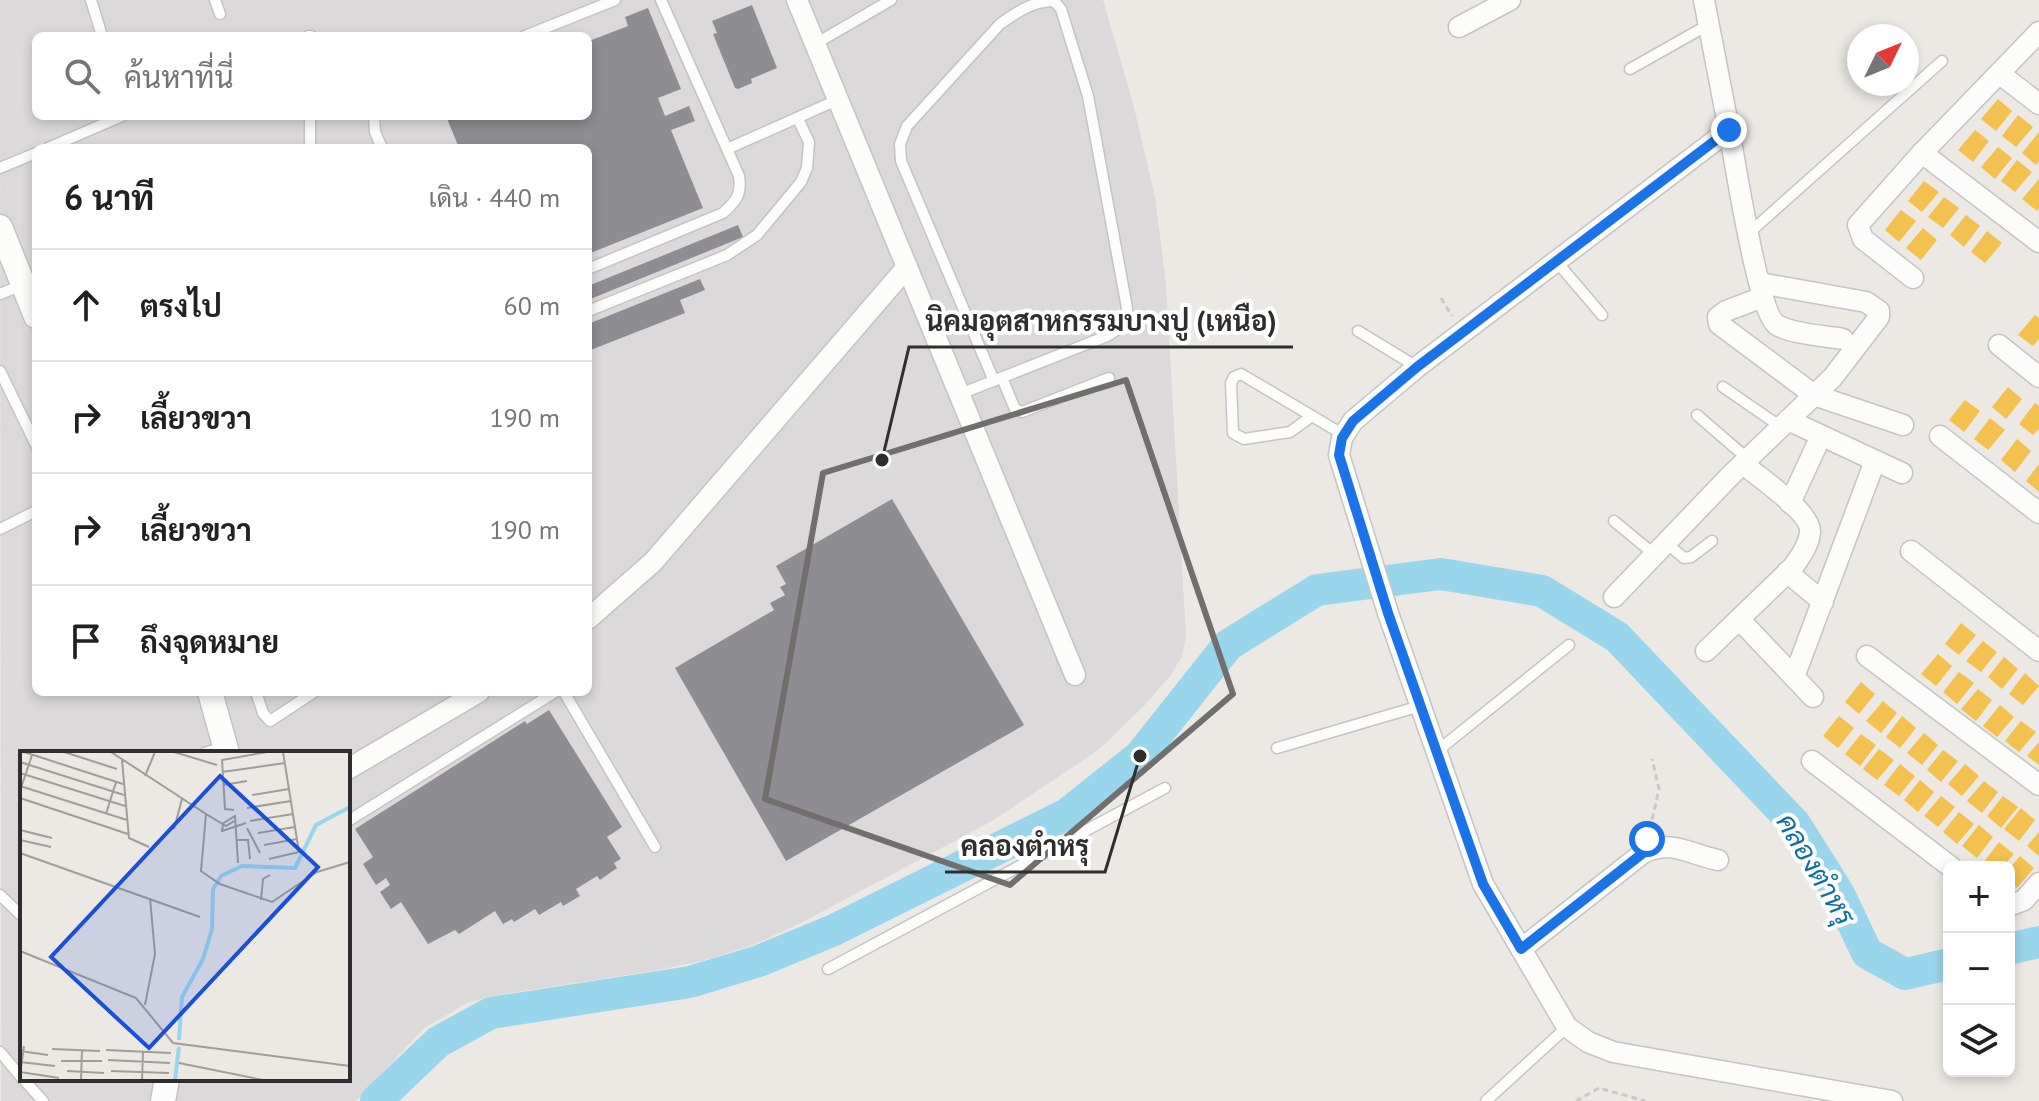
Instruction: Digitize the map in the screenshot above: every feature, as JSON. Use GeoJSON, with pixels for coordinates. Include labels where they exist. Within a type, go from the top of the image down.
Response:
{"type":"FeatureCollection","features":[{"type":"Feature","properties":{"kind":"street"},"geometry":{"type":"LineString","coordinates":[[797,0],[1075,675]]}},
{"type":"Feature","properties":{"kind":"street"},"geometry":{"type":"LineString","coordinates":[[1459,27],[1510,0]]}},
{"type":"Feature","properties":{"kind":"street"},"geometry":{"type":"LineString","coordinates":[[1704,0],[1749,234],[1769,317],[1784,329],[1843,339]]}},
{"type":"Feature","properties":{"kind":"street"},"geometry":{"type":"LineString","coordinates":[[1913,278],[1863,239],[1858,225],[1922,153],[2039,32]]}},
{"type":"Feature","properties":{"kind":"street"},"geometry":{"type":"LineString","coordinates":[[2000,74],[2039,104]]}},
{"type":"Feature","properties":{"kind":"street"},"geometry":{"type":"LineString","coordinates":[[1729,130],[1417,367],[1353,421],[1344,435],[1339,455],[1388,613],[1483,884],[1567,1027],[1588,1042],[1613,1052],[1892,1101]]}},
{"type":"Feature","properties":{"kind":"street"},"geometry":{"type":"LineString","coordinates":[[1922,153],[2039,242]]}},
{"type":"Feature","properties":{"kind":"street"},"geometry":{"type":"LineString","coordinates":[[2,239],[11,290],[32,312]]}},
{"type":"Feature","properties":{"kind":"street"},"geometry":{"type":"LineString","coordinates":[[592,615],[653,562],[907,267]]}},
{"type":"Feature","properties":{"kind":"street"},"geometry":{"type":"LineString","coordinates":[[1614,597],[1746,462],[1784,424],[1814,395],[1833,377],[1879,317],[1879,311],[1866,302],[1762,290],[1726,311],[1718,317],[1719,324],[1814,395],[1903,425]]}},
{"type":"Feature","properties":{"kind":"street"},"geometry":{"type":"LineString","coordinates":[[1999,345],[2039,377]]}},
{"type":"Feature","properties":{"kind":"street"},"geometry":{"type":"LineString","coordinates":[[1784,424],[1821,436],[1902,473]]}},
{"type":"Feature","properties":{"kind":"street"},"geometry":{"type":"LineString","coordinates":[[1790,503],[1821,436]]}},
{"type":"Feature","properties":{"kind":"street"},"geometry":{"type":"LineString","coordinates":[[1940,436],[2039,513]]}},
{"type":"Feature","properties":{"kind":"street"},"geometry":{"type":"LineString","coordinates":[[1794,677],[1875,461]]}},
{"type":"Feature","properties":{"kind":"street"},"geometry":{"type":"LineString","coordinates":[[1706,651],[1787,572],[1803,553],[1810,531],[1807,517],[1746,462]]}},
{"type":"Feature","properties":{"kind":"street"},"geometry":{"type":"LineString","coordinates":[[1911,551],[2039,651]]}},
{"type":"Feature","properties":{"kind":"street"},"geometry":{"type":"LineString","coordinates":[[1787,572],[1823,602]]}},
{"type":"Feature","properties":{"kind":"street"},"geometry":{"type":"LineString","coordinates":[[1739,619],[1813,697]]}},
{"type":"Feature","properties":{"kind":"street"},"geometry":{"type":"LineString","coordinates":[[1867,656],[2039,785]]}},
{"type":"Feature","properties":{"kind":"street"},"geometry":{"type":"LineString","coordinates":[[211,696],[220,750]]}},
{"type":"Feature","properties":{"kind":"street"},"geometry":{"type":"LineString","coordinates":[[350,768],[472,696]]}},
{"type":"Feature","properties":{"kind":"street"},"geometry":{"type":"LineString","coordinates":[[1812,761],[1943,861]]}},
{"type":"Feature","properties":{"kind":"street"},"geometry":{"type":"LineString","coordinates":[[1521,949],[1643,853],[1658,845],[1669,845],[1718,860]]}},
{"type":"Feature","properties":{"kind":"street"},"geometry":{"type":"LineString","coordinates":[[2015,904],[2024,900],[2039,883]]}},
{"type":"Feature","properties":{"kind":"street"},"geometry":{"type":"LineString","coordinates":[[163,1101],[167,1081]]}},
{"type":"Feature","properties":{"kind":"lane"},"geometry":{"type":"LineString","coordinates":[[91,0],[101,32]]}},
{"type":"Feature","properties":{"kind":"lane"},"geometry":{"type":"LineString","coordinates":[[215,0],[220,14]]}},
{"type":"Feature","properties":{"kind":"lane"},"geometry":{"type":"LineString","coordinates":[[535,32],[615,0]]}},
{"type":"Feature","properties":{"kind":"lane"},"geometry":{"type":"LineString","coordinates":[[592,267],[723,213],[736,202],[741,190],[739,176],[661,0]]}},
{"type":"Feature","properties":{"kind":"lane"},"geometry":{"type":"LineString","coordinates":[[815,44],[891,0]]}},
{"type":"Feature","properties":{"kind":"lane"},"geometry":{"type":"LineString","coordinates":[[960,394],[998,379],[1107,336],[1125,320],[1127,308],[1088,96],[1061,9],[1054,1],[1042,1],[1018,11],[1000,24],[907,126],[900,144],[901,161],[998,379],[1015,409],[1022,412],[1109,378]]}},
{"type":"Feature","properties":{"kind":"lane"},"geometry":{"type":"LineString","coordinates":[[1630,69],[1708,25]]}},
{"type":"Feature","properties":{"kind":"lane"},"geometry":{"type":"LineString","coordinates":[[1749,234],[1942,61]]}},
{"type":"Feature","properties":{"kind":"lane"},"geometry":{"type":"LineString","coordinates":[[727,149],[837,100]]}},
{"type":"Feature","properties":{"kind":"lane"},"geometry":{"type":"LineString","coordinates":[[592,309],[727,255],[757,235],[801,182],[807,168],[809,142],[798,119]]}},
{"type":"Feature","properties":{"kind":"lane"},"geometry":{"type":"LineString","coordinates":[[57,144],[113,120]]}},
{"type":"Feature","properties":{"kind":"lane"},"geometry":{"type":"LineString","coordinates":[[310,120],[310,144]]}},
{"type":"Feature","properties":{"kind":"lane"},"geometry":{"type":"LineString","coordinates":[[374,120],[380,144]]}},
{"type":"Feature","properties":{"kind":"lane"},"geometry":{"type":"LineString","coordinates":[[0,168],[32,155]]}},
{"type":"Feature","properties":{"kind":"lane"},"geometry":{"type":"LineString","coordinates":[[1556,261],[1602,315]]}},
{"type":"Feature","properties":{"kind":"lane"},"geometry":{"type":"LineString","coordinates":[[1358,331],[1417,367]]}},
{"type":"Feature","properties":{"kind":"lane"},"geometry":{"type":"LineString","coordinates":[[0,371],[32,437]]}},
{"type":"Feature","properties":{"kind":"lane"},"geometry":{"type":"LineString","coordinates":[[1312,416],[1290,432],[1237,438],[1233,433],[1231,383],[1234,377],[1241,374],[1312,416],[1344,435]]}},
{"type":"Feature","properties":{"kind":"lane"},"geometry":{"type":"LineString","coordinates":[[1723,387],[1784,424]]}},
{"type":"Feature","properties":{"kind":"lane"},"geometry":{"type":"LineString","coordinates":[[1697,415],[1746,462]]}},
{"type":"Feature","properties":{"kind":"lane"},"geometry":{"type":"LineString","coordinates":[[0,529],[32,513]]}},
{"type":"Feature","properties":{"kind":"lane"},"geometry":{"type":"LineString","coordinates":[[1614,521],[1661,549],[1684,558],[1691,557],[1712,541]]}},
{"type":"Feature","properties":{"kind":"lane"},"geometry":{"type":"LineString","coordinates":[[1436,752],[1569,645]]}},
{"type":"Feature","properties":{"kind":"lane"},"geometry":{"type":"LineString","coordinates":[[257,696],[263,713],[270,721],[308,696]]}},
{"type":"Feature","properties":{"kind":"lane"},"geometry":{"type":"LineString","coordinates":[[350,820],[549,696]]}},
{"type":"Feature","properties":{"kind":"lane"},"geometry":{"type":"LineString","coordinates":[[566,696],[655,847]]}},
{"type":"Feature","properties":{"kind":"lane"},"geometry":{"type":"LineString","coordinates":[[1277,748],[1420,706]]}},
{"type":"Feature","properties":{"kind":"lane"},"geometry":{"type":"LineString","coordinates":[[828,969],[1165,788]]}},
{"type":"Feature","properties":{"kind":"lane"},"geometry":{"type":"LineString","coordinates":[[0,895],[20,914]]}},
{"type":"Feature","properties":{"kind":"lane"},"geometry":{"type":"LineString","coordinates":[[1486,1101],[1567,1027]]}},
{"type":"Feature","properties":{"kind":"lane"},"geometry":{"type":"LineString","coordinates":[[0,1052],[20,1076]]}},
{"type":"Feature","properties":{"kind":"lane"},"geometry":{"type":"LineString","coordinates":[[25,1081],[43,1101]]}},
{"type":"Feature","properties":{"kind":"path"},"geometry":{"type":"LineString","coordinates":[[1643,853],[1656,811],[1659,789],[1652,759]]}},
{"type":"Feature","properties":{"kind":"path"},"geometry":{"type":"LineString","coordinates":[[1576,1101],[1599,1088],[1645,1101]]}},
{"type":"Feature","properties":{"kind":"highlighted area"},"geometry":{"type":"Polygon","coordinates":[[[1126,380],[1233,694],[1010,885],[765,799],[823,473],[1126,380]]]}},
{"type":"Feature","properties":{"kind":"shaded area"},"geometry":{"type":"Polygon","coordinates":[[[0,0],[1103,0],[1133,103],[1155,197],[1166,284],[1186,636],[1182,656],[1171,675],[1097,751],[992,821],[799,924],[755,944],[706,960],[469,1002],[423,1029],[356,1101],[1,1101],[0,0]]]}},
{"type":"Feature","properties":{"kind":"building: ที่อยู่อาศัย"},"geometry":{"type":"Polygon","coordinates":[[[1998,99],[2012,111],[1996,131],[1981,119],[1998,99]]]}},
{"type":"Feature","properties":{"kind":"building: ที่อยู่อาศัย"},"geometry":{"type":"Polygon","coordinates":[[[2018,115],[2033,127],[2016,147],[2002,136],[2018,115]]]}},
{"type":"Feature","properties":{"kind":"building: ที่อยู่อาศัย"},"geometry":{"type":"Polygon","coordinates":[[[1975,130],[1989,141],[1973,162],[1958,150],[1975,130]]]}},
{"type":"Feature","properties":{"kind":"building: ที่อยู่อาศัย"},"geometry":{"type":"Polygon","coordinates":[[[2039,132],[2039,161],[2036,165],[2022,153],[2039,132]]]}},
{"type":"Feature","properties":{"kind":"building: ที่อยู่อาศัย"},"geometry":{"type":"Polygon","coordinates":[[[1998,147],[2012,158],[1995,179],[1981,167],[1998,147]]]}},
{"type":"Feature","properties":{"kind":"building: ที่อยู่อาศัย"},"geometry":{"type":"Polygon","coordinates":[[[2017,160],[2032,172],[2015,192],[2001,181],[2017,160]]]}},
{"type":"Feature","properties":{"kind":"building: ที่อยู่อาศัย"},"geometry":{"type":"Polygon","coordinates":[[[2039,179],[2039,208],[2037,211],[2022,199],[2039,179]]]}},
{"type":"Feature","properties":{"kind":"building: ที่อยู่อาศัย"},"geometry":{"type":"Polygon","coordinates":[[[1924,181],[1939,192],[1922,212],[1908,201],[1924,181]]]}},
{"type":"Feature","properties":{"kind":"building: ที่อยู่อาศัย"},"geometry":{"type":"Polygon","coordinates":[[[1944,197],[1959,208],[1943,228],[1928,217],[1944,197]]]}},
{"type":"Feature","properties":{"kind":"building: ที่อยู่อาศัย"},"geometry":{"type":"Polygon","coordinates":[[[1901,210],[1916,221],[1899,242],[1885,230],[1901,210]]]}},
{"type":"Feature","properties":{"kind":"building: ที่อยู่อาศัย"},"geometry":{"type":"Polygon","coordinates":[[[1966,215],[1980,226],[1964,247],[1950,235],[1966,215]]]}},
{"type":"Feature","properties":{"kind":"building: ที่อยู่อาศัย"},"geometry":{"type":"Polygon","coordinates":[[[1923,228],[1937,240],[1921,260],[1906,248],[1923,228]]]}},
{"type":"Feature","properties":{"kind":"building: ที่อยู่อาศัย"},"geometry":{"type":"Polygon","coordinates":[[[1987,231],[2002,243],[1985,263],[1971,252],[1987,231]]]}},
{"type":"Feature","properties":{"kind":"building: ที่อยู่อาศัย"},"geometry":{"type":"Polygon","coordinates":[[[2035,315],[2039,318],[2039,339],[2033,346],[2018,335],[2035,315]]]}},
{"type":"Feature","properties":{"kind":"building: ที่อยู่อาศัย"},"geometry":{"type":"Polygon","coordinates":[[[2008,387],[2022,399],[2006,419],[1992,407],[2008,387]]]}},
{"type":"Feature","properties":{"kind":"building: ที่อยู่อาศัย"},"geometry":{"type":"Polygon","coordinates":[[[1965,400],[1980,411],[1964,432],[1949,420],[1965,400]]]}},
{"type":"Feature","properties":{"kind":"building: ที่อยู่อาศัย"},"geometry":{"type":"Polygon","coordinates":[[[2035,403],[2039,406],[2039,429],[2033,435],[2019,424],[2035,403]]]}},
{"type":"Feature","properties":{"kind":"building: ที่อยู่อาศัย"},"geometry":{"type":"Polygon","coordinates":[[[1990,418],[2005,430],[1988,450],[1974,439],[1990,418]]]}},
{"type":"Feature","properties":{"kind":"building: ที่อยู่อาศัย"},"geometry":{"type":"Polygon","coordinates":[[[2017,439],[2031,451],[2015,472],[2001,460],[2017,439]]]}},
{"type":"Feature","properties":{"kind":"building: ที่อยู่อาศัย"},"geometry":{"type":"Polygon","coordinates":[[[2039,464],[2039,492],[2026,481],[2039,464]]]}},
{"type":"Feature","properties":{"kind":"building: ที่อยู่อาศัย"},"geometry":{"type":"Polygon","coordinates":[[[1961,623],[1976,635],[1959,655],[1945,644],[1961,623]]]}},
{"type":"Feature","properties":{"kind":"building: ที่อยู่อาศัย"},"geometry":{"type":"Polygon","coordinates":[[[1983,641],[1997,652],[1981,672],[1966,661],[1983,641]]]}},
{"type":"Feature","properties":{"kind":"building: ที่อยู่อาศัย"},"geometry":{"type":"Polygon","coordinates":[[[1938,654],[1952,666],[1936,686],[1921,674],[1938,654]]]}},
{"type":"Feature","properties":{"kind":"building: ที่อยู่อาศัย"},"geometry":{"type":"Polygon","coordinates":[[[2004,657],[2018,669],[2002,689],[1988,677],[2004,657]]]}},
{"type":"Feature","properties":{"kind":"building: ที่อยู่อาศัย"},"geometry":{"type":"Polygon","coordinates":[[[1959,672],[1974,683],[1957,704],[1943,692],[1959,672]]]}},
{"type":"Feature","properties":{"kind":"building: ที่อยู่อาศัย"},"geometry":{"type":"Polygon","coordinates":[[[2025,673],[2039,686],[2023,705],[2009,694],[2025,673]]]}},
{"type":"Feature","properties":{"kind":"building: ที่อยู่อาศัย"},"geometry":{"type":"Polygon","coordinates":[[[1861,682],[1875,694],[1859,714],[1845,702],[1861,682]]]}},
{"type":"Feature","properties":{"kind":"building: ที่อยู่อาศัย"},"geometry":{"type":"Polygon","coordinates":[[[1978,689],[1992,700],[1976,721],[1961,709],[1978,689]]]}},
{"type":"Feature","properties":{"kind":"building: ที่อยู่อาศัย"},"geometry":{"type":"Polygon","coordinates":[[[1883,701],[1897,713],[1881,733],[1866,721],[1883,701]]]}},
{"type":"Feature","properties":{"kind":"building: ที่อยู่อาศัย"},"geometry":{"type":"Polygon","coordinates":[[[2000,705],[2014,717],[1997,737],[1983,726],[2000,705]]]}},
{"type":"Feature","properties":{"kind":"building: ที่อยู่อาศัย"},"geometry":{"type":"Polygon","coordinates":[[[1839,716],[1854,728],[1838,748],[1823,736],[1839,716]]]}},
{"type":"Feature","properties":{"kind":"building: ที่อยู่อาศัย"},"geometry":{"type":"Polygon","coordinates":[[[1902,716],[1916,728],[1900,748],[1886,737],[1902,716]]]}},
{"type":"Feature","properties":{"kind":"building: ที่อยู่อาศัย"},"geometry":{"type":"Polygon","coordinates":[[[2021,721],[2036,732],[2019,752],[2005,741],[2021,721]]]}},
{"type":"Feature","properties":{"kind":"building: ที่อยู่อาศัย"},"geometry":{"type":"Polygon","coordinates":[[[1924,733],[1938,745],[1922,765],[1907,753],[1924,733]]]}},
{"type":"Feature","properties":{"kind":"building: ที่อยู่อาศัย"},"geometry":{"type":"Polygon","coordinates":[[[1861,734],[1876,745],[1860,766],[1845,754],[1861,734]]]}},
{"type":"Feature","properties":{"kind":"building: ที่อยู่อาศัย"},"geometry":{"type":"Polygon","coordinates":[[[2039,742],[2039,765],[2027,756],[2039,742]]]}},
{"type":"Feature","properties":{"kind":"building: ที่อยู่อาศัย"},"geometry":{"type":"Polygon","coordinates":[[[1879,749],[1894,760],[1877,780],[1863,769],[1879,749]]]}},
{"type":"Feature","properties":{"kind":"building: ที่อยู่อาศัย"},"geometry":{"type":"Polygon","coordinates":[[[1943,750],[1958,761],[1941,782],[1927,770],[1943,750]]]}},
{"type":"Feature","properties":{"kind":"building: ที่อยู่อาศัย"},"geometry":{"type":"Polygon","coordinates":[[[1900,764],[1915,776],[1899,796],[1884,785],[1900,764]]]}},
{"type":"Feature","properties":{"kind":"building: ที่อยู่อาศัย"},"geometry":{"type":"Polygon","coordinates":[[[1965,764],[1979,776],[1962,796],[1948,784],[1965,764]]]}},
{"type":"Feature","properties":{"kind":"building: ที่อยู่อาศัย"},"geometry":{"type":"Polygon","coordinates":[[[1920,780],[1934,792],[1918,812],[1904,800],[1920,780]]]}},
{"type":"Feature","properties":{"kind":"building: ที่อยู่อาศัย"},"geometry":{"type":"Polygon","coordinates":[[[1984,781],[1998,792],[1982,813],[1967,801],[1984,781]]]}},
{"type":"Feature","properties":{"kind":"building: ที่อยู่อาศัย"},"geometry":{"type":"Polygon","coordinates":[[[1941,796],[1955,807],[1938,827],[1924,816],[1941,796]]]}},
{"type":"Feature","properties":{"kind":"building: ที่อยู่อาศัย"},"geometry":{"type":"Polygon","coordinates":[[[2003,796],[2018,807],[2001,828],[1987,816],[2003,796]]]}},
{"type":"Feature","properties":{"kind":"building: ที่อยู่อาศัย"},"geometry":{"type":"Polygon","coordinates":[[[2021,808],[2035,820],[2019,841],[2004,829],[2021,808]]]}},
{"type":"Feature","properties":{"kind":"building: ที่อยู่อาศัย"},"geometry":{"type":"Polygon","coordinates":[[[1959,812],[1974,824],[1957,844],[1943,832],[1959,812]]]}},
{"type":"Feature","properties":{"kind":"building: ที่อยู่อาศัย"},"geometry":{"type":"Polygon","coordinates":[[[1979,825],[1993,837],[1977,858],[1962,846],[1979,825]]]}},
{"type":"Feature","properties":{"kind":"building: ที่อยู่อาศัย"},"geometry":{"type":"Polygon","coordinates":[[[2039,832],[2039,856],[2027,846],[2039,832]]]}},
{"type":"Feature","properties":{"kind":"building: ที่อยู่อาศัย"},"geometry":{"type":"Polygon","coordinates":[[[1999,842],[2014,854],[2008,861],[1985,861],[1999,842]]]}},
{"type":"Feature","properties":{"kind":"building: ที่อยู่อาศัย"},"geometry":{"type":"Polygon","coordinates":[[[2020,856],[2034,868],[2017,888],[2015,886],[2015,862],[2020,856]]]}},
{"type":"Feature","properties":{"kind":"building: อุตสาหกรรม"},"geometry":{"type":"Polygon","coordinates":[[[752,5],[777,68],[751,79],[752,83],[738,89],[713,34],[717,33],[712,21],[752,5]]]}},
{"type":"Feature","properties":{"kind":"building: อุตสาหกรรม"},"geometry":{"type":"Polygon","coordinates":[[[648,8],[681,89],[658,98],[665,116],[689,106],[695,121],[671,130],[703,208],[592,252],[592,144],[457,144],[448,120],[592,120],[592,40],[628,26],[625,17],[648,8]]]}},
{"type":"Feature","properties":{"kind":"building: อุตสาหกรรม"},"geometry":{"type":"Polygon","coordinates":[[[738,225],[743,237],[592,298],[592,284],[738,225]]]}},
{"type":"Feature","properties":{"kind":"building: อุตสาหกรรม"},"geometry":{"type":"Polygon","coordinates":[[[700,279],[705,290],[680,300],[685,313],[592,349],[592,322],[700,279]]]}},
{"type":"Feature","properties":{"kind":"building: อุตสาหกรรม"},"geometry":{"type":"Polygon","coordinates":[[[892,499],[1024,725],[786,861],[675,668],[774,610],[770,603],[785,595],[780,587],[786,584],[776,566],[892,499]]]}},
{"type":"Feature","properties":{"kind":"building: อุตสาหกรรม"},"geometry":{"type":"Polygon","coordinates":[[[549,710],[622,827],[607,837],[621,859],[614,863],[617,868],[600,880],[597,876],[576,889],[580,896],[563,906],[561,902],[539,915],[535,909],[514,922],[512,919],[503,924],[495,911],[459,934],[455,930],[428,944],[401,902],[391,909],[380,892],[390,885],[386,878],[376,885],[363,864],[373,857],[355,829],[525,721],[527,724],[549,710]]]}},
{"type":"Feature","properties":{"kind":"waterway","name":"คลองตำหรุ"},"geometry":{"type":"LineString","coordinates":[[376,1101],[438,1042],[491,1013],[690,982],[759,961],[834,930],[1067,814],[1140,756],[1228,645],[1317,590],[1441,574],[1542,591],[1617,637],[1795,824],[1839,894],[1867,953],[1905,974],[1943,965]]}},
{"type":"Feature","properties":{"kind":"waterway","name":"คลองตำหรุ"},"geometry":{"type":"LineString","coordinates":[[2015,948],[2039,942]]}},
{"type":"Feature","properties":{"kind":"place","name":"นิคมอุตสาหกรรมบางปู (เหนือ)"},"geometry":{"type":"Point","coordinates":[882,460]}},
{"type":"Feature","properties":{"kind":"place","name":"คลองตำหรุ"},"geometry":{"type":"Point","coordinates":[1140,756]}},
{"type":"Feature","properties":{"kind":"route"},"geometry":{"type":"LineString","coordinates":[[1647,839],[1643,853],[1521,949],[1483,884],[1388,613],[1339,455],[1342,438],[1353,421],[1417,367],[1729,130]]}}]}
